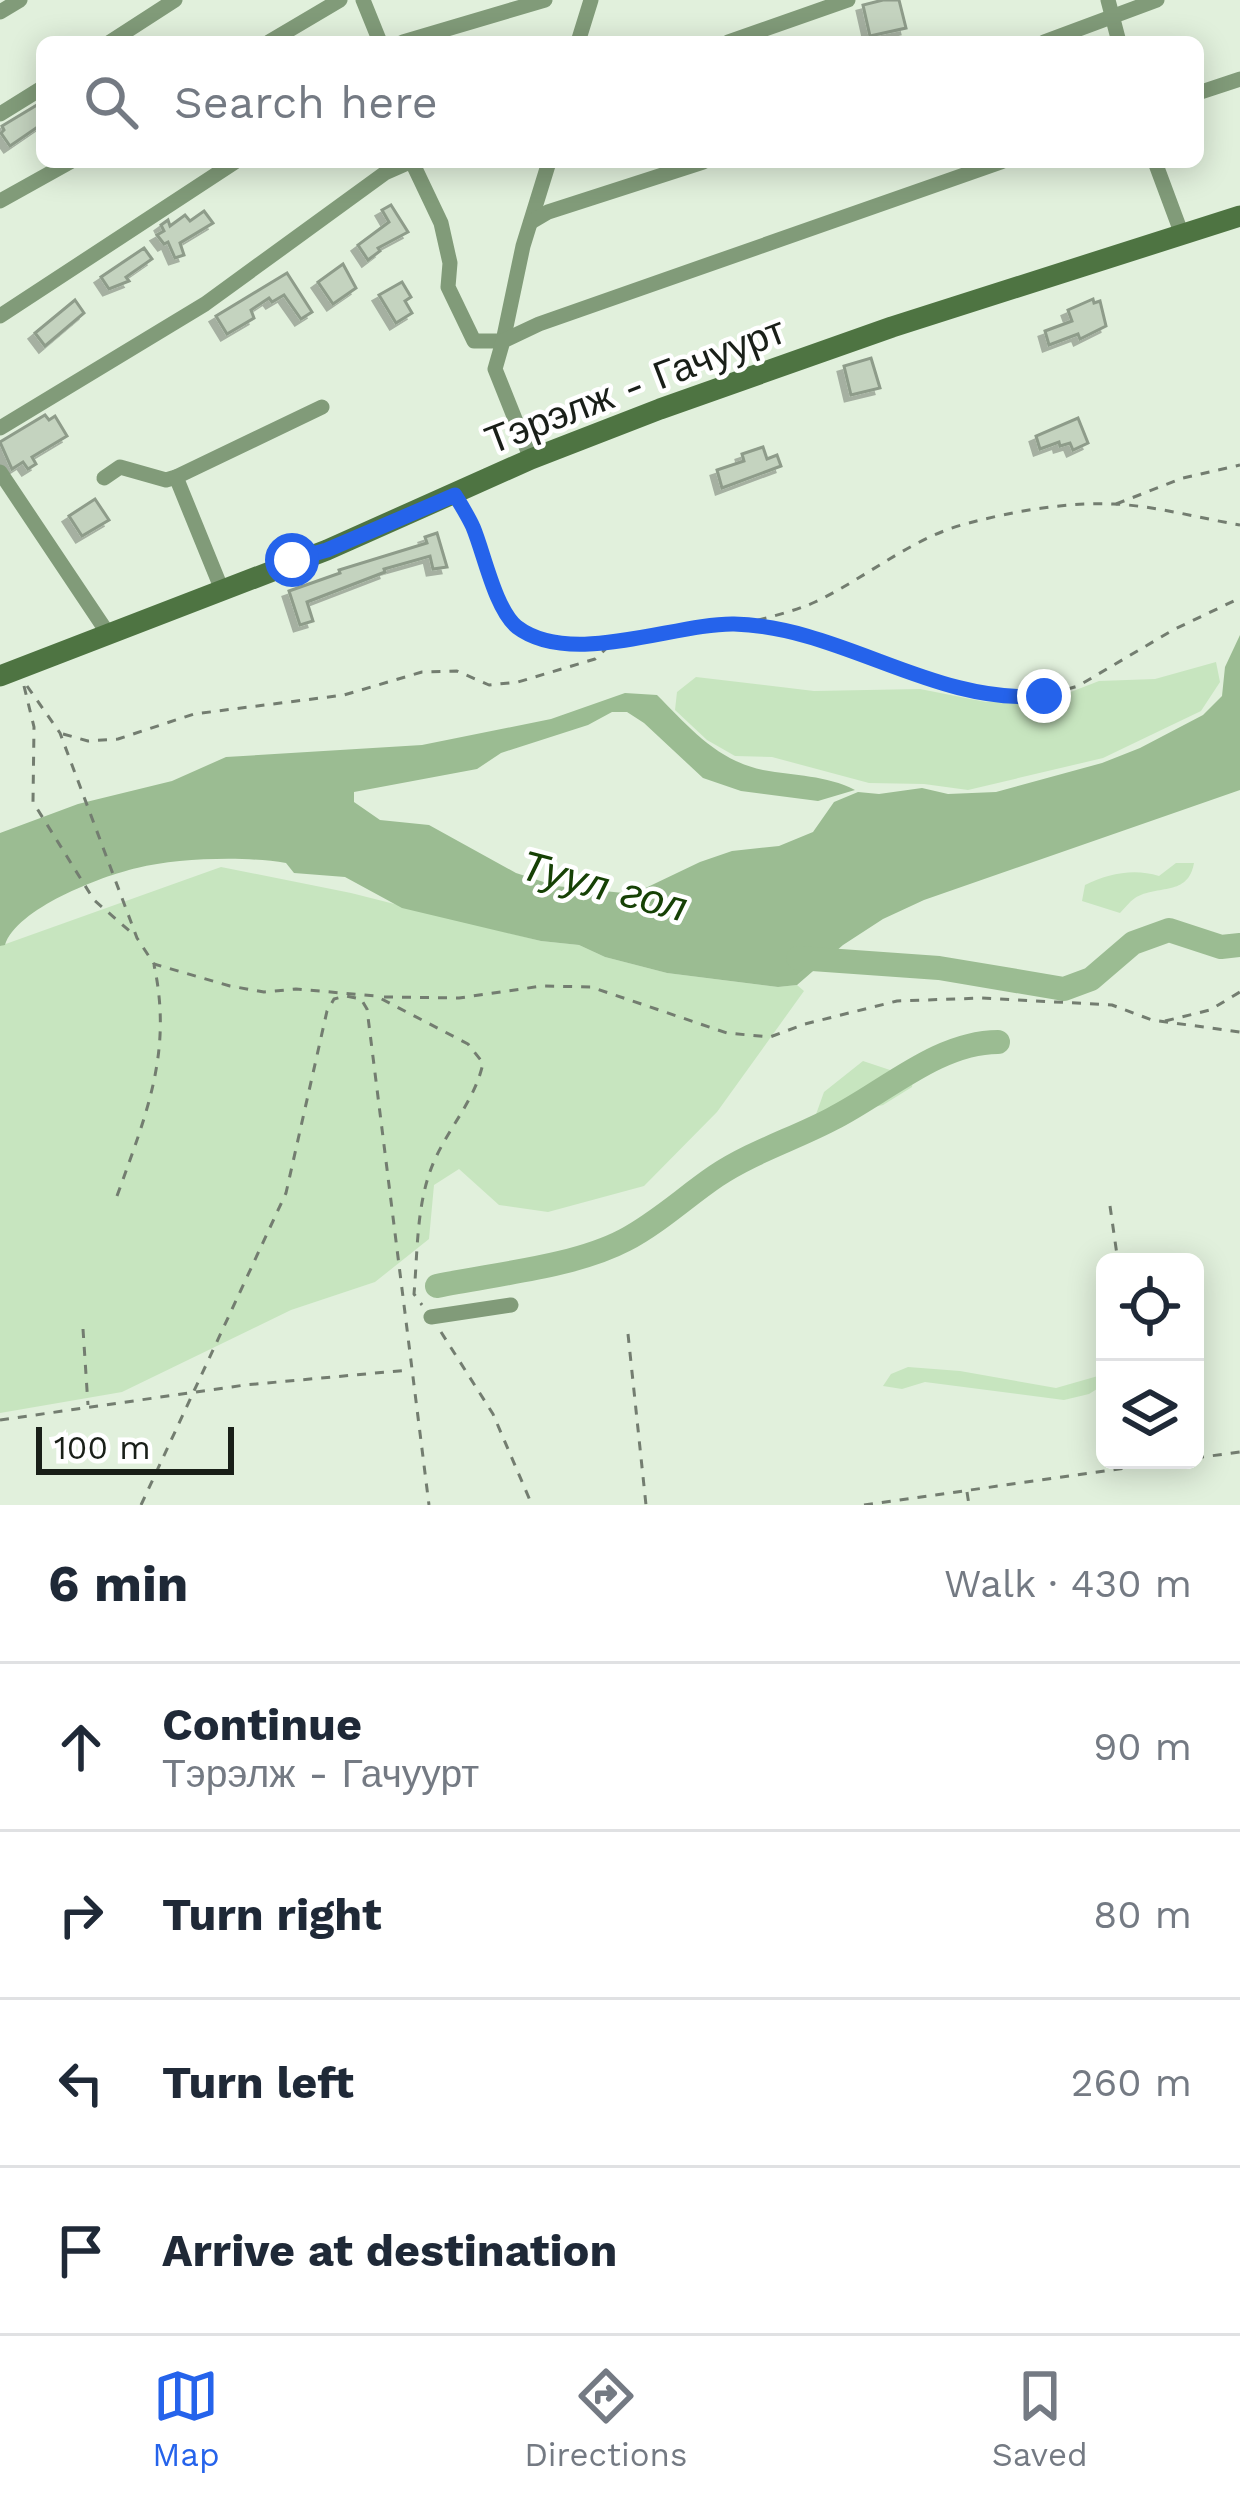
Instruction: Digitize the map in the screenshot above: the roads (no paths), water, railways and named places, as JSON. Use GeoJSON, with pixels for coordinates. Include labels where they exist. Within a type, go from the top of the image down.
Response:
{"type":"FeatureCollection","features":[{"type":"Feature","properties":{"kind":"main road","name":"Тэрэлж - Гачуурт"},"geometry":{"type":"LineString","coordinates":[[0,676],[455,495],[531,459],[871,334],[1240,216]]}},
{"type":"Feature","properties":{"kind":"street"},"geometry":{"type":"LineString","coordinates":[[0,12],[20,0]]}},
{"type":"Feature","properties":{"kind":"street"},"geometry":{"type":"LineString","coordinates":[[119,36],[176,0]]}},
{"type":"Feature","properties":{"kind":"street"},"geometry":{"type":"LineString","coordinates":[[279,36],[340,0]]}},
{"type":"Feature","properties":{"kind":"street"},"geometry":{"type":"LineString","coordinates":[[363,0],[378,36]]}},
{"type":"Feature","properties":{"kind":"street"},"geometry":{"type":"LineString","coordinates":[[423,36],[544,0]]}},
{"type":"Feature","properties":{"kind":"street"},"geometry":{"type":"LineString","coordinates":[[580,36],[591,0]]}},
{"type":"Feature","properties":{"kind":"street"},"geometry":{"type":"LineString","coordinates":[[745,36],[848,0]]}},
{"type":"Feature","properties":{"kind":"street"},"geometry":{"type":"LineString","coordinates":[[1055,36],[1110,8],[1157,0]]}},
{"type":"Feature","properties":{"kind":"street"},"geometry":{"type":"LineString","coordinates":[[1204,91],[1240,79]]}},
{"type":"Feature","properties":{"kind":"street"},"geometry":{"type":"LineString","coordinates":[[0,114],[36,92]]}},
{"type":"Feature","properties":{"kind":"street"},"geometry":{"type":"LineString","coordinates":[[0,201],[59,168]]}},
{"type":"Feature","properties":{"kind":"street"},"geometry":{"type":"LineString","coordinates":[[0,316],[226,168]]}},
{"type":"Feature","properties":{"kind":"street"},"geometry":{"type":"LineString","coordinates":[[0,428],[205,304],[393,168]]}},
{"type":"Feature","properties":{"kind":"street"},"geometry":{"type":"LineString","coordinates":[[414,168],[441,223],[450,263],[448,287],[479,343],[503,341],[539,324],[984,168]]}},
{"type":"Feature","properties":{"kind":"street"},"geometry":{"type":"LineString","coordinates":[[531,459],[495,368],[547,168]]}},
{"type":"Feature","properties":{"kind":"street"},"geometry":{"type":"LineString","coordinates":[[531,223],[548,212],[685,168]]}},
{"type":"Feature","properties":{"kind":"street"},"geometry":{"type":"LineString","coordinates":[[1157,168],[1180,232]]}},
{"type":"Feature","properties":{"kind":"street"},"geometry":{"type":"LineString","coordinates":[[104,478],[120,467],[166,480],[176,477],[322,406]]}},
{"type":"Feature","properties":{"kind":"street"},"geometry":{"type":"LineString","coordinates":[[0,472],[106,632]]}},
{"type":"Feature","properties":{"kind":"street"},"geometry":{"type":"LineString","coordinates":[[176,477],[222,590]]}},
{"type":"Feature","properties":{"kind":"street"},"geometry":{"type":"LineString","coordinates":[[431,1318],[512,1305]]}},
{"type":"Feature","properties":{"kind":"waterway"},"geometry":{"type":"LineString","coordinates":[[798,958],[939,968],[1064,989],[1091,979],[1133,943],[1169,930],[1221,947],[1240,945]]}},
{"type":"Feature","properties":{"kind":"waterway"},"geometry":{"type":"LineString","coordinates":[[437,1286],[605,1249],[649,1225],[730,1167],[832,1119],[933,1060],[954,1050],[998,1042]]}},
{"type":"Feature","properties":{"kind":"water label","name":"Туул гол"},"geometry":{"type":"Point","coordinates":[604,886]}}]}
